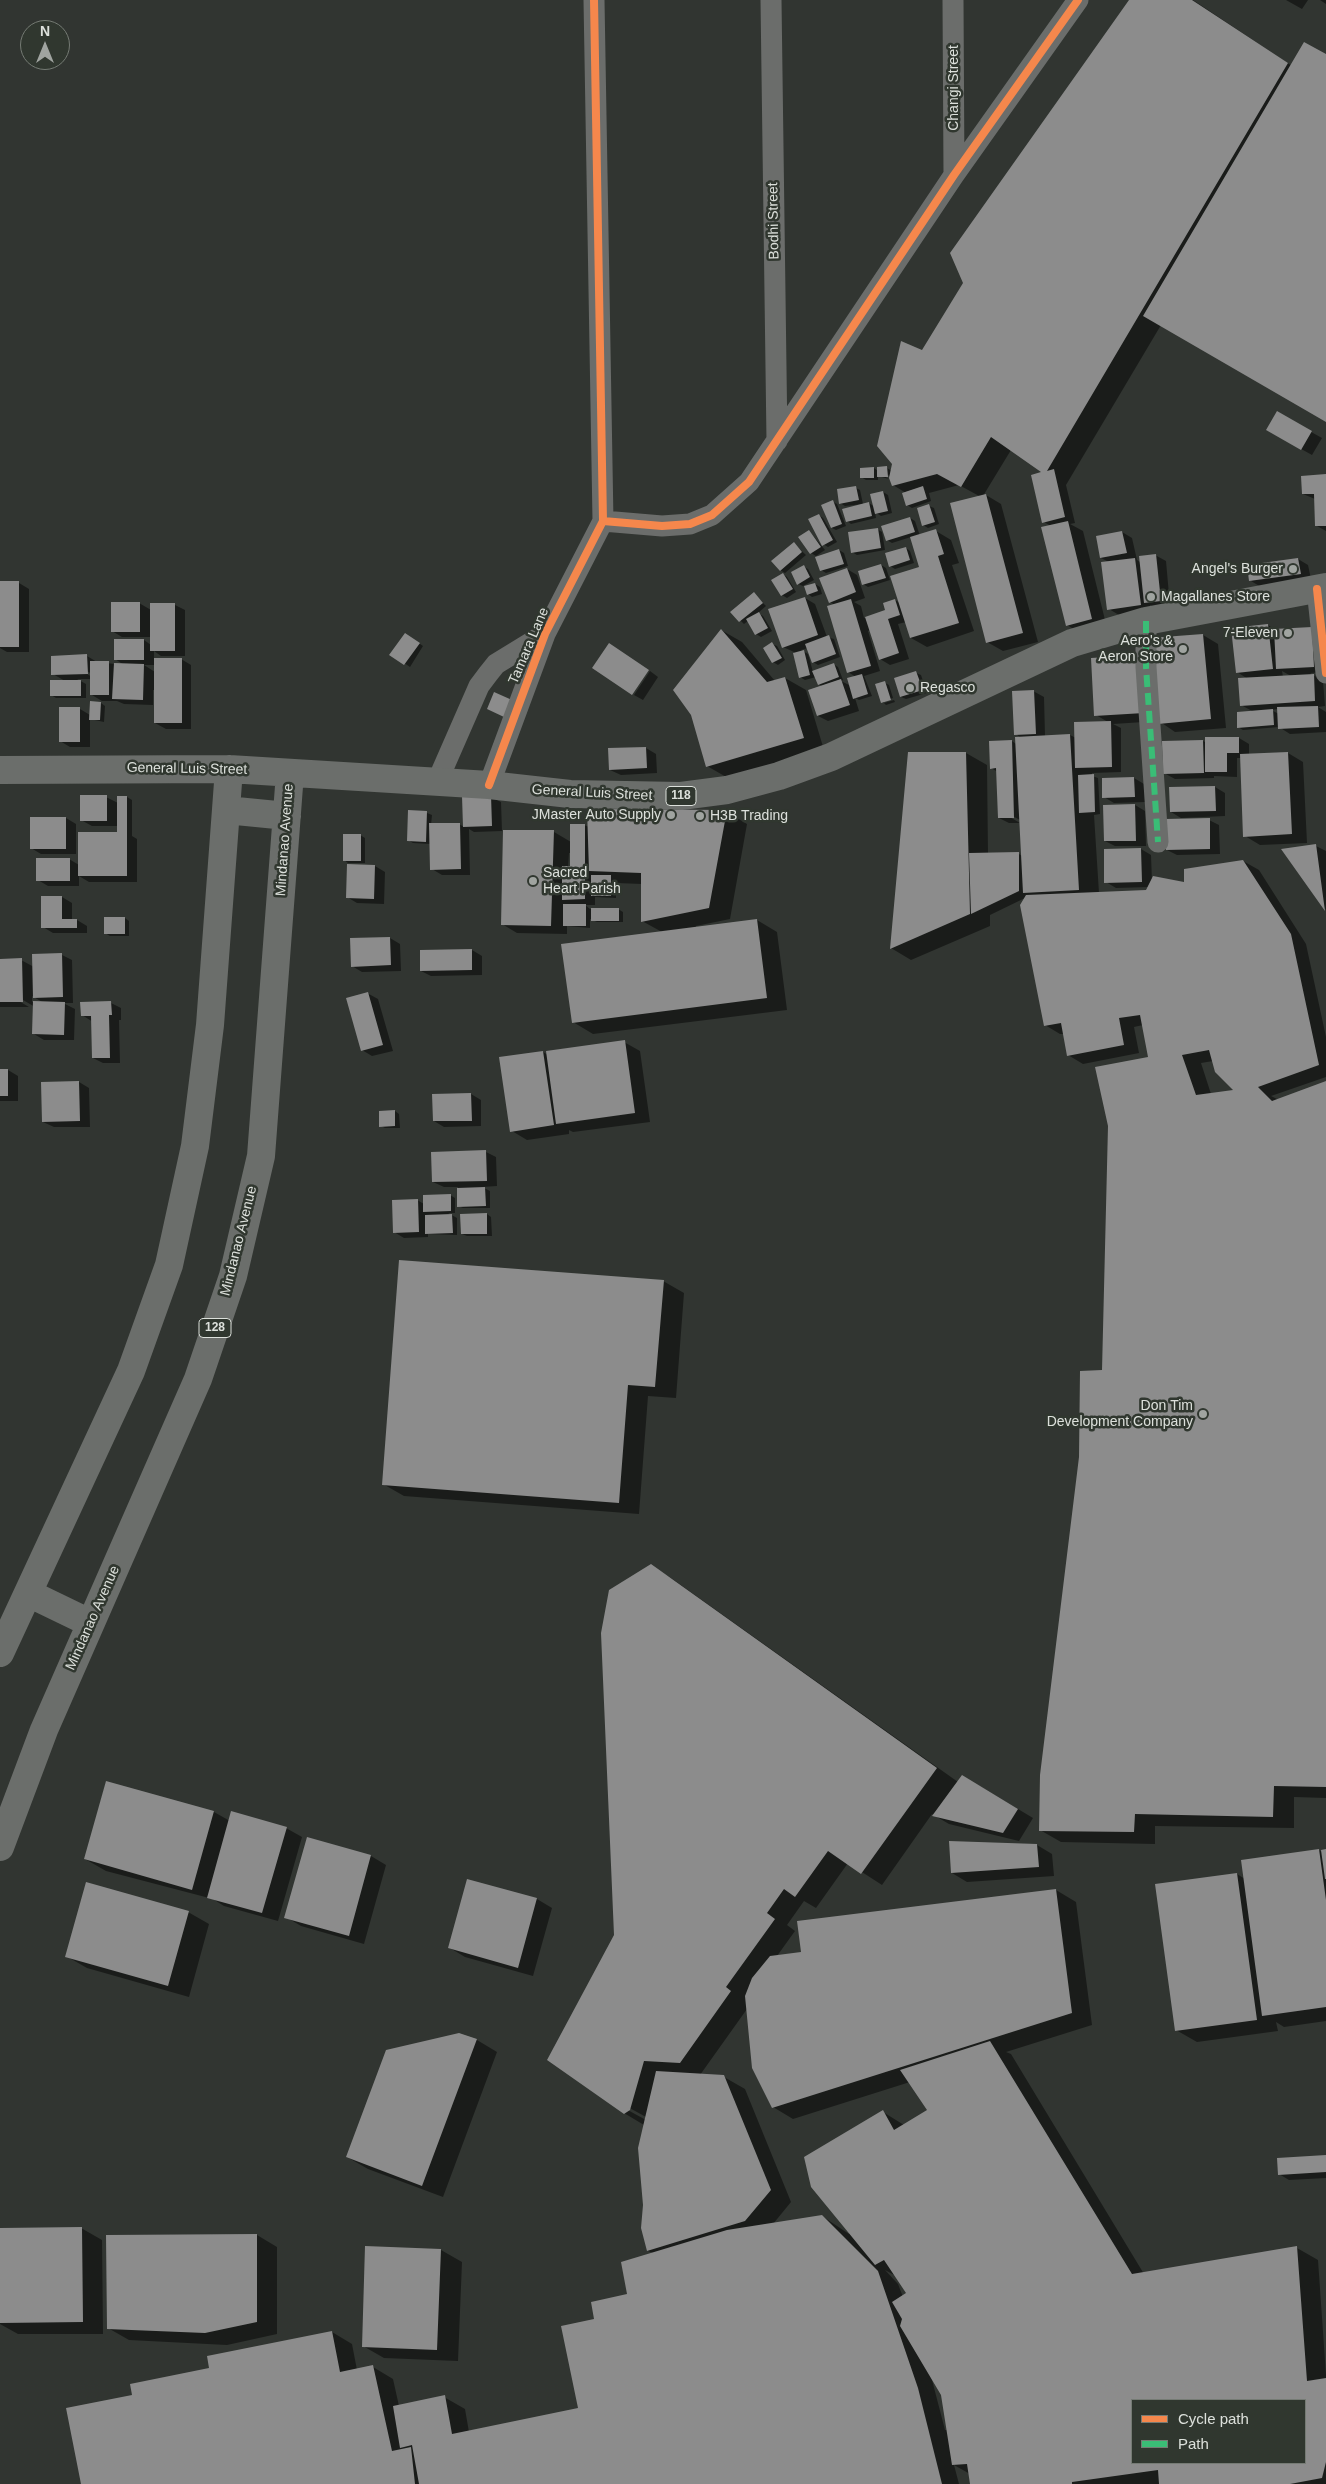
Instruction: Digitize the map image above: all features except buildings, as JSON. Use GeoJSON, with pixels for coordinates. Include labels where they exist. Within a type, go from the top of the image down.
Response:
{"type":"FeatureCollection","features":[{"type":"Feature","properties":{"kind":"main road","name":"General Luis Street"},"geometry":{"type":"LineString","coordinates":[[0,770],[229,769],[489,785],[570,794],[632,797],[680,796],[727,790],[779,776],[831,757],[1072,643],[1146,621],[1225,604],[1321,588]]}},
{"type":"Feature","properties":{"kind":"main road"},"geometry":{"type":"LineString","coordinates":[[0,1654],[131,1371],[169,1265],[195,1146],[210,1026],[229,769]]}},
{"type":"Feature","properties":{"kind":"main road","name":"Mindanao Avenue"},"geometry":{"type":"LineString","coordinates":[[0,1847],[44,1730],[198,1379],[233,1276],[260,1156],[290,773]]}},
{"type":"Feature","properties":{"kind":"main road"},"geometry":{"type":"LineString","coordinates":[[226,810],[287,816]]}},
{"type":"Feature","properties":{"kind":"main road"},"geometry":{"type":"LineString","coordinates":[[28,1593],[90,1623]]}},
{"type":"Feature","properties":{"kind":"street"},"geometry":{"type":"LineString","coordinates":[[594,0],[603,521],[662,526],[690,524],[712,515],[749,482],[954,175],[1078,0]]}},
{"type":"Feature","properties":{"kind":"street","name":"Bodhi Street"},"geometry":{"type":"LineString","coordinates":[[771,0],[777,441]]}},
{"type":"Feature","properties":{"kind":"street","name":"Changi Street"},"geometry":{"type":"LineString","coordinates":[[953,0],[954,175]]}},
{"type":"Feature","properties":{"kind":"street","name":"Tamara Lane"},"geometry":{"type":"LineString","coordinates":[[489,785],[545,634],[603,521]]}},
{"type":"Feature","properties":{"kind":"street"},"geometry":{"type":"LineString","coordinates":[[1321,588],[1326,673]]}},
{"type":"Feature","properties":{"kind":"street"},"geometry":{"type":"LineString","coordinates":[[1146,621],[1146,666],[1158,842]]}},
{"type":"Feature","properties":{"kind":"street","name":"Tamara Lane"},"geometry":{"type":"LineString","coordinates":[[437,782],[478,686],[496,664],[545,634]]}},
{"type":"Feature","properties":{"kind":"marked path"},"geometry":{"type":"LineString","coordinates":[[1146,621],[1146,667],[1158,842]]}},
{"type":"Feature","properties":{"kind":"cycle path"},"geometry":{"type":"LineString","coordinates":[[489,785],[545,634],[603,521],[594,0]]}},
{"type":"Feature","properties":{"kind":"cycle path"},"geometry":{"type":"LineString","coordinates":[[603,521],[662,526],[690,524],[712,515],[749,482],[954,175],[1078,0]]}},
{"type":"Feature","properties":{"kind":"cycle path"},"geometry":{"type":"LineString","coordinates":[[1317,589],[1326,673]]}},
{"type":"Feature","properties":{"kind":"place","name":"Angel's Burger"},"geometry":{"type":"Point","coordinates":[1293,569]}},
{"type":"Feature","properties":{"kind":"place","name":"Magallanes Store"},"geometry":{"type":"Point","coordinates":[1151,597]}},
{"type":"Feature","properties":{"kind":"place","name":"7-Eleven"},"geometry":{"type":"Point","coordinates":[1288,633]}},
{"type":"Feature","properties":{"kind":"place","name":"Aero's & Aeron Store"},"geometry":{"type":"Point","coordinates":[1183,649]}},
{"type":"Feature","properties":{"kind":"place","name":"Regasco"},"geometry":{"type":"Point","coordinates":[910,688]}},
{"type":"Feature","properties":{"kind":"place","name":"JMaster Auto Supply"},"geometry":{"type":"Point","coordinates":[671,815]}},
{"type":"Feature","properties":{"kind":"place","name":"H3B Trading"},"geometry":{"type":"Point","coordinates":[700,816]}},
{"type":"Feature","properties":{"kind":"place","name":"Sacred Heart Parish"},"geometry":{"type":"Point","coordinates":[533,881]}},
{"type":"Feature","properties":{"kind":"place","name":"Don Tim Development Company"},"geometry":{"type":"Point","coordinates":[1203,1414]}}]}
